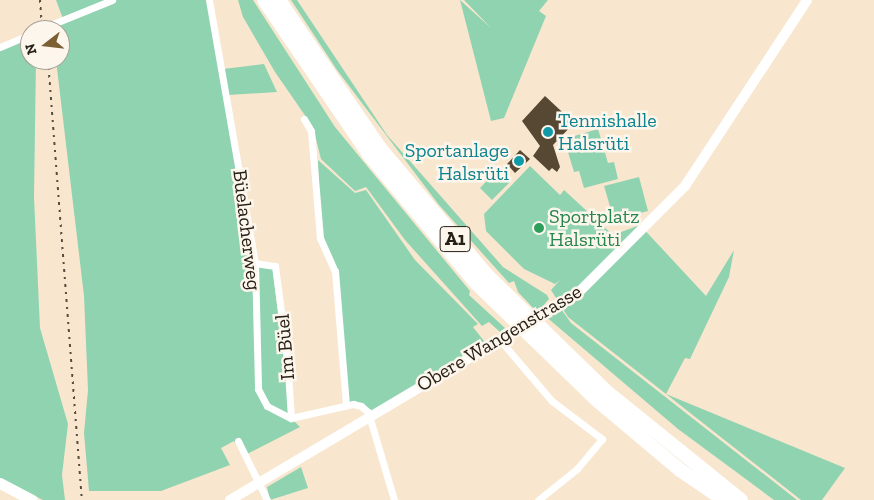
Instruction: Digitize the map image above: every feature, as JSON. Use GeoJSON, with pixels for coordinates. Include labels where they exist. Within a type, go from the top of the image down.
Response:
{"type":"FeatureCollection","features":[{"type":"Feature","properties":{"kind":"highway","name":"A1"},"geometry":{"type":"LineString","coordinates":[[264,0],[348,127],[443,245],[559,366],[680,470],[724,500]]}},
{"type":"Feature","properties":{"kind":"highway","name":"A1"},"geometry":{"type":"LineString","coordinates":[[279,0],[380,148],[490,278],[607,392],[741,500]]}},
{"type":"Feature","properties":{"kind":"highway"},"geometry":{"type":"LineString","coordinates":[[680,470],[711,498]]}},
{"type":"Feature","properties":{"kind":"main road"},"geometry":{"type":"LineString","coordinates":[[0,483],[32,500]]}},
{"type":"Feature","properties":{"kind":"street"},"geometry":{"type":"LineString","coordinates":[[63,20],[112,0]]}},
{"type":"Feature","properties":{"kind":"street","name":"Büelacherweg"},"geometry":{"type":"LineString","coordinates":[[209,0],[256,263],[258,388],[267,406],[291,418]]}},
{"type":"Feature","properties":{"kind":"street","name":"Obere Wangenstrasse"},"geometry":{"type":"LineString","coordinates":[[230,500],[544,315],[578,293],[673,201],[806,0]]}},
{"type":"Feature","properties":{"kind":"street"},"geometry":{"type":"LineString","coordinates":[[0,47],[20,38]]}},
{"type":"Feature","properties":{"kind":"street"},"geometry":{"type":"LineString","coordinates":[[304,119],[311,131],[320,238],[335,271],[346,406]]}},
{"type":"Feature","properties":{"kind":"street","name":"Im Büel"},"geometry":{"type":"LineString","coordinates":[[256,263],[275,266],[288,357],[291,418]]}},
{"type":"Feature","properties":{"kind":"street"},"geometry":{"type":"LineString","coordinates":[[504,338],[552,401],[602,439],[584,463],[538,500]]}},
{"type":"Feature","properties":{"kind":"street"},"geometry":{"type":"LineString","coordinates":[[291,418],[346,406],[361,406],[369,418],[394,500]]}},
{"type":"Feature","properties":{"kind":"street"},"geometry":{"type":"LineString","coordinates":[[238,441],[260,482],[267,500]]}},
{"type":"Feature","properties":{"kind":"green space"},"geometry":{"type":"Polygon","coordinates":[[[56,0],[209,0],[255,263],[272,263],[291,418],[300,427],[243,456],[234,441],[221,448],[230,465],[161,491],[89,491],[84,433],[88,390],[84,296],[57,70],[70,70],[70,20],[63,19],[56,0]]]}},
{"type":"Feature","properties":{"kind":"green space"},"geometry":{"type":"Polygon","coordinates":[[[238,0],[253,0],[335,127],[470,291],[469,295],[505,328],[500,332],[489,322],[482,326],[405,240],[366,187],[355,191],[321,159],[313,127],[275,72],[243,17],[238,0]]]}},
{"type":"Feature","properties":{"kind":"green space"},"geometry":{"type":"Polygon","coordinates":[[[291,0],[297,0],[387,135],[503,267],[547,295],[549,299],[543,306],[535,310],[518,292],[514,281],[509,283],[439,205],[337,70],[291,0]]]}},
{"type":"Feature","properties":{"kind":"green space"},"geometry":{"type":"Polygon","coordinates":[[[460,0],[491,28],[464,0],[548,0],[539,11],[546,16],[504,118],[491,121],[460,0]]]}},
{"type":"Feature","properties":{"kind":"green space"},"geometry":{"type":"Polygon","coordinates":[[[20,38],[20,70],[36,70],[34,197],[40,328],[68,424],[62,475],[65,500],[43,500],[0,478],[0,47],[20,38]]]}},
{"type":"Feature","properties":{"kind":"green space"},"geometry":{"type":"Polygon","coordinates":[[[264,64],[277,92],[228,95],[223,69],[264,64]]]}},
{"type":"Feature","properties":{"kind":"green space"},"geometry":{"type":"Polygon","coordinates":[[[598,129],[608,163],[614,162],[618,179],[584,188],[579,171],[574,172],[564,139],[598,129]]]}},
{"type":"Feature","properties":{"kind":"green space"},"geometry":{"type":"Polygon","coordinates":[[[318,160],[355,193],[366,190],[415,260],[478,324],[473,327],[488,346],[373,414],[361,406],[346,406],[335,271],[320,238],[318,160]]]}},
{"type":"Feature","properties":{"kind":"green space"},"geometry":{"type":"Polygon","coordinates":[[[530,166],[560,195],[564,190],[613,235],[640,225],[706,296],[734,250],[729,277],[690,359],[685,358],[666,394],[568,317],[551,290],[560,280],[555,284],[524,269],[486,231],[484,214],[530,166]]]}},
{"type":"Feature","properties":{"kind":"green space"},"geometry":{"type":"Polygon","coordinates":[[[498,169],[511,181],[492,200],[480,188],[498,169]]]}},
{"type":"Feature","properties":{"kind":"green space"},"geometry":{"type":"Polygon","coordinates":[[[639,177],[648,211],[614,220],[604,186],[639,177]]]}},
{"type":"Feature","properties":{"kind":"green space"},"geometry":{"type":"Polygon","coordinates":[[[559,306],[571,323],[797,500],[774,500],[678,429],[544,315],[559,306]]]}},
{"type":"Feature","properties":{"kind":"green space"},"geometry":{"type":"Polygon","coordinates":[[[666,394],[845,468],[822,500],[801,500],[666,394]]]}},
{"type":"Feature","properties":{"kind":"green space"},"geometry":{"type":"Polygon","coordinates":[[[301,467],[308,488],[270,500],[267,487],[301,467]]]}},
{"type":"Feature","properties":{"kind":"building","name":"Tennishalle Halsrüti"},"geometry":{"type":"Polygon","coordinates":[[[545,96],[574,123],[553,145],[560,167],[557,172],[552,168],[549,171],[533,156],[540,146],[522,121],[545,96]]]}},
{"type":"Feature","properties":{"kind":"building","name":"Sportanlage Halsrüti"},"geometry":{"type":"Polygon","coordinates":[[[520,150],[530,159],[515,173],[507,164],[520,150]]]}},
{"type":"Feature","properties":{"kind":"railway"},"geometry":{"type":"LineString","coordinates":[[40,0],[41,20]]}},
{"type":"Feature","properties":{"kind":"railway"},"geometry":{"type":"LineString","coordinates":[[49,70],[82,500]]}},
{"type":"Feature","properties":{"kind":"place","name":"Tennishalle Halsrüti"},"geometry":{"type":"Point","coordinates":[548,132]}},
{"type":"Feature","properties":{"kind":"place","name":"Sportanlage Halsrüti"},"geometry":{"type":"Point","coordinates":[519,161]}},
{"type":"Feature","properties":{"kind":"place","name":"Sportplatz Halsrüti"},"geometry":{"type":"Point","coordinates":[539,228]}}]}
